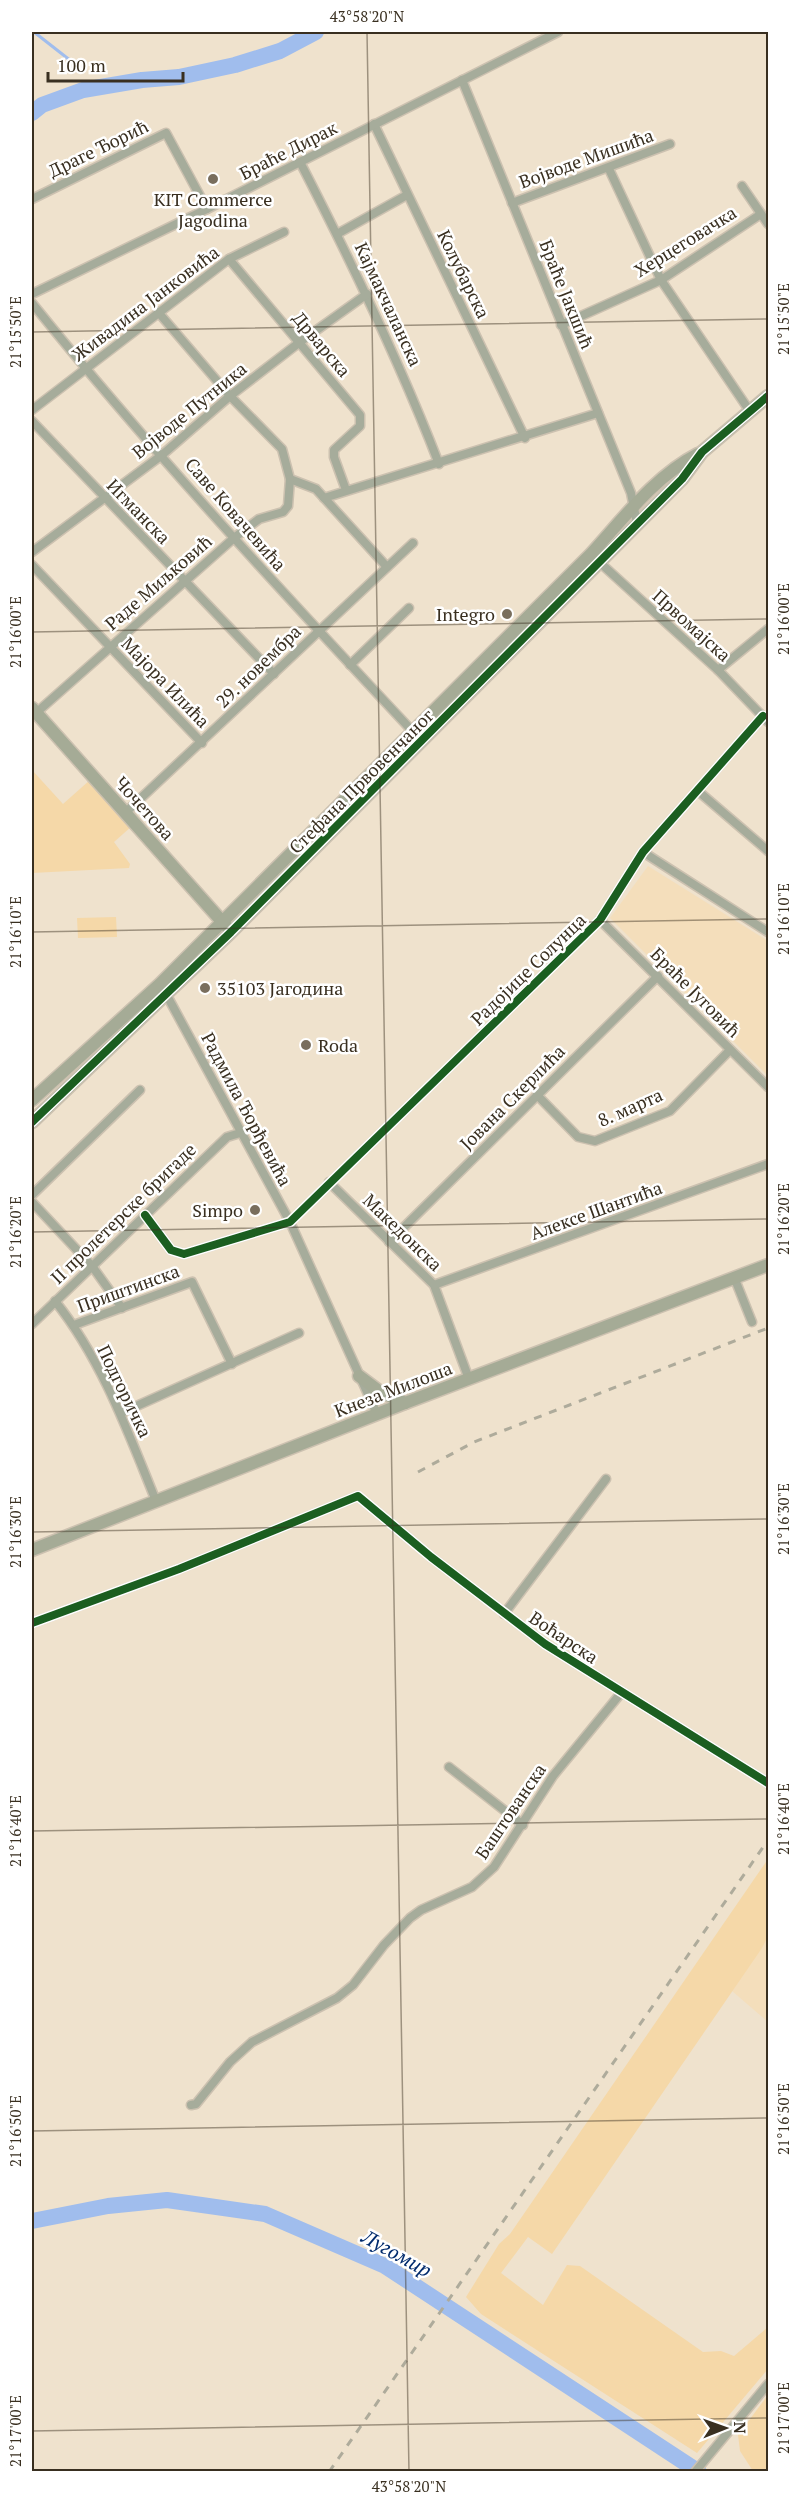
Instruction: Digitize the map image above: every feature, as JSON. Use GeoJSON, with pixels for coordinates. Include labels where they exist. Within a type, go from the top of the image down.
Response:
{"type":"FeatureCollection","features":[{"type":"Feature","properties":{"kind":"street","name":"Браће Дирак"},"geometry":{"type":"LineString","coordinates":[[32,294],[207,210],[558,32]]}},
{"type":"Feature","properties":{"kind":"street","name":"Браће Јакшић"},"geometry":{"type":"LineString","coordinates":[[462,80],[598,413],[634,506],[638,523]]}},
{"type":"Feature","properties":{"kind":"street","name":"Колубарска"},"geometry":{"type":"LineString","coordinates":[[374,124],[525,438]]}},
{"type":"Feature","properties":{"kind":"street","name":"Драге Ђорић"},"geometry":{"type":"LineString","coordinates":[[32,199],[166,133],[207,210]]}},
{"type":"Feature","properties":{"kind":"street","name":"Војводе Мишића"},"geometry":{"type":"LineString","coordinates":[[512,203],[609,169],[670,144]]}},
{"type":"Feature","properties":{"kind":"street","name":"Кајмакчаланска"},"geometry":{"type":"LineString","coordinates":[[300,162],[367,294],[404,374],[438,464]]}},
{"type":"Feature","properties":{"kind":"street"},"geometry":{"type":"LineString","coordinates":[[609,169],[661,279],[749,410]]}},
{"type":"Feature","properties":{"kind":"street"},"geometry":{"type":"LineString","coordinates":[[742,186],[768,224]]}},
{"type":"Feature","properties":{"kind":"street"},"geometry":{"type":"LineString","coordinates":[[337,234],[407,195]]}},
{"type":"Feature","properties":{"kind":"street","name":"Херцеговачка"},"geometry":{"type":"LineString","coordinates":[[561,325],[661,279],[761,214]]}},
{"type":"Feature","properties":{"kind":"street","name":"Живадина Јанковића"},"geometry":{"type":"LineString","coordinates":[[32,410],[229,259],[284,232]]}},
{"type":"Feature","properties":{"kind":"street","name":"Дрварска"},"geometry":{"type":"LineString","coordinates":[[229,259],[360,416],[360,426],[334,450],[334,457],[346,490]]}},
{"type":"Feature","properties":{"kind":"street","name":"Војводе Путника"},"geometry":{"type":"LineString","coordinates":[[32,552],[162,455],[230,396],[300,342],[367,294]]}},
{"type":"Feature","properties":{"kind":"street","name":"Саве Ковачевића"},"geometry":{"type":"LineString","coordinates":[[32,303],[84,368],[234,538],[318,631],[423,741]]}},
{"type":"Feature","properties":{"kind":"street"},"geometry":{"type":"LineString","coordinates":[[158,312],[230,396],[282,449],[291,479],[304,482],[324,498],[387,567]]}},
{"type":"Feature","properties":{"kind":"street"},"geometry":{"type":"LineString","coordinates":[[702,452],[768,396]]}},
{"type":"Feature","properties":{"kind":"street"},"geometry":{"type":"LineString","coordinates":[[324,498],[525,438],[598,413]]}},
{"type":"Feature","properties":{"kind":"street","name":"Игманска"},"geometry":{"type":"LineString","coordinates":[[32,421],[104,499],[274,674]]}},
{"type":"Feature","properties":{"kind":"street","name":"Стефана Првовенчаног"},"geometry":{"type":"LineString","coordinates":[[32,1100],[231,932],[423,741],[595,558],[634,506],[672,470],[702,452]]}},
{"type":"Feature","properties":{"kind":"street","name":"Стефана Првовенчаног"},"geometry":{"type":"LineString","coordinates":[[32,1122],[163,988],[222,922],[412,730],[595,558],[638,523],[681,478],[702,452]]}},
{"type":"Feature","properties":{"kind":"street","name":"Раде Миљковић"},"geometry":{"type":"LineString","coordinates":[[34,710],[234,538],[260,519],[283,512],[288,506],[291,479]]}},
{"type":"Feature","properties":{"kind":"street","name":"29. новембра"},"geometry":{"type":"LineString","coordinates":[[125,813],[413,543]]}},
{"type":"Feature","properties":{"kind":"street","name":"Првомајска"},"geometry":{"type":"LineString","coordinates":[[595,558],[718,670],[766,719]]}},
{"type":"Feature","properties":{"kind":"street","name":"Мајора Илића"},"geometry":{"type":"LineString","coordinates":[[32,565],[202,743]]}},
{"type":"Feature","properties":{"kind":"street"},"geometry":{"type":"LineString","coordinates":[[350,665],[409,608]]}},
{"type":"Feature","properties":{"kind":"street"},"geometry":{"type":"LineString","coordinates":[[718,670],[768,628]]}},
{"type":"Feature","properties":{"kind":"street","name":"Чочетова"},"geometry":{"type":"LineString","coordinates":[[34,710],[231,932]]}},
{"type":"Feature","properties":{"kind":"street","name":"Радојице Солунца"},"geometry":{"type":"LineString","coordinates":[[290,1222],[600,920],[643,852],[766,719]]}},
{"type":"Feature","properties":{"kind":"street"},"geometry":{"type":"LineString","coordinates":[[698,791],[768,851]]}},
{"type":"Feature","properties":{"kind":"street"},"geometry":{"type":"LineString","coordinates":[[643,852],[768,932]]}},
{"type":"Feature","properties":{"kind":"street","name":"Браће Југовић"},"geometry":{"type":"LineString","coordinates":[[600,920],[768,1087]]}},
{"type":"Feature","properties":{"kind":"street","name":"Јована Скерлића"},"geometry":{"type":"LineString","coordinates":[[389,1242],[658,976]]}},
{"type":"Feature","properties":{"kind":"street","name":"Радмила Ђорђевића"},"geometry":{"type":"LineString","coordinates":[[163,988],[290,1222],[377,1414]]}},
{"type":"Feature","properties":{"kind":"street","name":"8. марта"},"geometry":{"type":"LineString","coordinates":[[537,1095],[578,1137],[595,1141],[670,1111],[730,1050]]}},
{"type":"Feature","properties":{"kind":"street"},"geometry":{"type":"LineString","coordinates":[[32,1195],[140,1090]]}},
{"type":"Feature","properties":{"kind":"street","name":"II пролетерске бригаде"},"geometry":{"type":"LineString","coordinates":[[32,1324],[227,1137],[240,1133]]}},
{"type":"Feature","properties":{"kind":"street","name":"Алексе Шантића"},"geometry":{"type":"LineString","coordinates":[[434,1285],[768,1164]]}},
{"type":"Feature","properties":{"kind":"street","name":"Македонска"},"geometry":{"type":"LineString","coordinates":[[329,1182],[434,1285],[441,1297],[469,1378]]}},
{"type":"Feature","properties":{"kind":"street"},"geometry":{"type":"LineString","coordinates":[[32,1202],[92,1266],[122,1308]]}},
{"type":"Feature","properties":{"kind":"street"},"geometry":{"type":"LineString","coordinates":[[145,1215],[171,1250],[184,1254],[290,1222]]}},
{"type":"Feature","properties":{"kind":"street","name":"Кнеза Милоша"},"geometry":{"type":"LineString","coordinates":[[32,1550],[469,1378],[768,1265]]}},
{"type":"Feature","properties":{"kind":"street"},"geometry":{"type":"LineString","coordinates":[[734,1277],[752,1322]]}},
{"type":"Feature","properties":{"kind":"street","name":"Приштинска"},"geometry":{"type":"LineString","coordinates":[[74,1325],[192,1282],[232,1364]]}},
{"type":"Feature","properties":{"kind":"street","name":"Подгоричка"},"geometry":{"type":"LineString","coordinates":[[55,1301],[74,1325],[121,1413],[156,1501]]}},
{"type":"Feature","properties":{"kind":"street"},"geometry":{"type":"LineString","coordinates":[[121,1413],[299,1334]]}},
{"type":"Feature","properties":{"kind":"street"},"geometry":{"type":"LineString","coordinates":[[360,1376],[379,1391],[405,1403]]}},
{"type":"Feature","properties":{"kind":"street"},"geometry":{"type":"LineString","coordinates":[[504,1614],[606,1479]]}},
{"type":"Feature","properties":{"kind":"street","name":"Воћарска"},"geometry":{"type":"LineString","coordinates":[[32,1623],[178,1569],[358,1496],[504,1614],[621,1693],[768,1783]]}},
{"type":"Feature","properties":{"kind":"street","name":"Баштованска"},"geometry":{"type":"LineString","coordinates":[[191,2105],[196,2104],[230,2062],[252,2043],[306,2016],[353,1985],[398,1929],[416,1914],[472,1887],[494,1868],[553,1776],[621,1693]]}},
{"type":"Feature","properties":{"kind":"street"},"geometry":{"type":"LineString","coordinates":[[449,1767],[523,1825]]}},
{"type":"Feature","properties":{"kind":"street"},"geometry":{"type":"LineString","coordinates":[[695,2472],[768,2384]]}},
{"type":"Feature","properties":{"kind":"shaded area"},"geometry":{"type":"Polygon","coordinates":[[[32,770],[63,804],[90,780],[132,826],[114,842],[130,864],[129,868],[32,873],[32,770]]]}},
{"type":"Feature","properties":{"kind":"shaded area"},"geometry":{"type":"Polygon","coordinates":[[[648,866],[768,941],[768,1076],[610,918],[648,866]]]}},
{"type":"Feature","properties":{"kind":"shaded area"},"geometry":{"type":"Polygon","coordinates":[[[116,917],[117,937],[78,938],[77,918],[116,917]]]}},
{"type":"Feature","properties":{"kind":"shaded area"},"geometry":{"type":"Polygon","coordinates":[[[768,1859],[768,1936],[762,1948],[552,2254],[528,2237],[501,2273],[543,2305],[567,2265],[580,2266],[703,2352],[721,2351],[734,2356],[768,2327],[768,2369],[697,2453],[481,2314],[466,2297],[499,2244],[510,2234],[768,1859]]]}},
{"type":"Feature","properties":{"kind":"shaded area"},"geometry":{"type":"Polygon","coordinates":[[[768,1936],[768,2022],[732,1991],[768,1936]]]}},
{"type":"Feature","properties":{"kind":"shaded area"},"geometry":{"type":"Polygon","coordinates":[[[768,2395],[768,2471],[753,2471],[740,2451],[738,2435],[768,2395]]]}},
{"type":"Feature","properties":{"kind":"waterway"},"geometry":{"type":"LineString","coordinates":[[34,32],[71,61]]}},
{"type":"Feature","properties":{"kind":"waterway"},"geometry":{"type":"LineString","coordinates":[[32,113],[42,105],[83,90],[142,80],[179,77],[235,65],[280,51],[316,32]]}},
{"type":"Feature","properties":{"kind":"waterway","name":"Лугомир"},"geometry":{"type":"LineString","coordinates":[[32,2221],[108,2206],[167,2200],[265,2214],[385,2266],[699,2472]]}},
{"type":"Feature","properties":{"kind":"railway"},"geometry":{"type":"LineString","coordinates":[[418,1472],[474,1442],[768,1328]]}},
{"type":"Feature","properties":{"kind":"railway"},"geometry":{"type":"LineString","coordinates":[[329,2472],[768,1840]]}},
{"type":"Feature","properties":{"kind":"cycle path"},"geometry":{"type":"LineString","coordinates":[[32,1122],[231,932],[682,479],[702,452],[768,396]]}},
{"type":"Feature","properties":{"kind":"cycle path"},"geometry":{"type":"LineString","coordinates":[[145,1215],[171,1250],[184,1254],[290,1222],[600,920],[643,852],[763,716]]}},
{"type":"Feature","properties":{"kind":"cycle path"},"geometry":{"type":"LineString","coordinates":[[32,1623],[179,1569],[358,1496],[431,1557],[545,1644],[768,1783]]}},
{"type":"Feature","properties":{"kind":"place","name":"KIT Commerce Jagodina"},"geometry":{"type":"Point","coordinates":[213,179]}},
{"type":"Feature","properties":{"kind":"place","name":"Integro"},"geometry":{"type":"Point","coordinates":[507,614]}},
{"type":"Feature","properties":{"kind":"place","name":"35103 Јагодина"},"geometry":{"type":"Point","coordinates":[205,988]}},
{"type":"Feature","properties":{"kind":"place","name":"Roda"},"geometry":{"type":"Point","coordinates":[306,1045]}},
{"type":"Feature","properties":{"kind":"place","name":"Simpo"},"geometry":{"type":"Point","coordinates":[255,1210]}}]}
